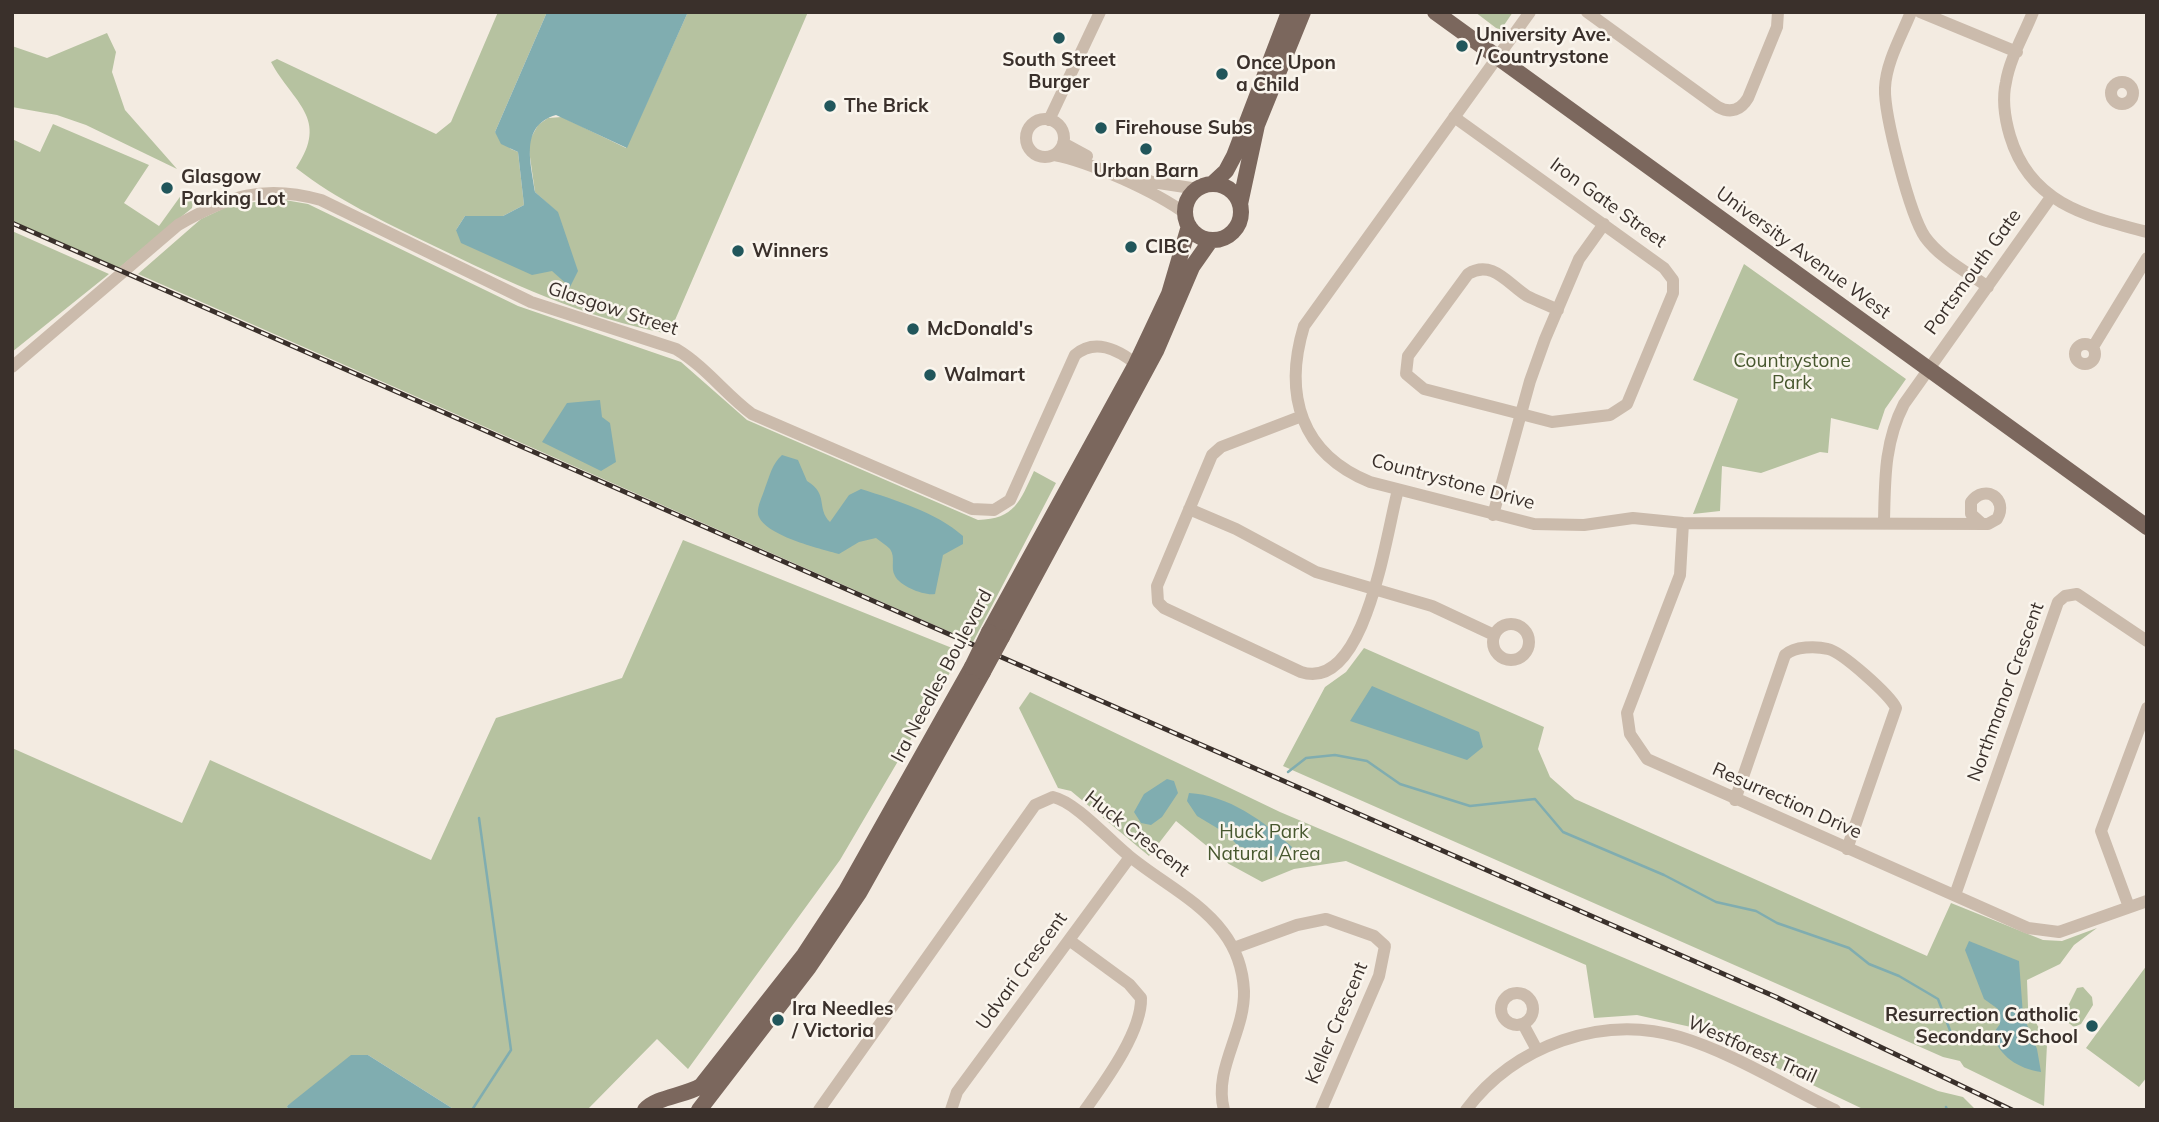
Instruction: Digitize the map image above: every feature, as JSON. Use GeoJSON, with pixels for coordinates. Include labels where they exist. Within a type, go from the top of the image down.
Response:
{"type":"FeatureCollection","features":[{"type":"Feature","properties":{"kind":"main road"},"geometry":{"type":"LineString","coordinates":[[1289,12],[1226,171],[1188,201],[1188,220],[1195,233],[1211,240],[1220,239],[1235,230],[1241,213],[1240,204],[1256,125],[1303,12]]}},
{"type":"Feature","properties":{"kind":"main road","name":"University Avenue West"},"geometry":{"type":"LineString","coordinates":[[1435,12],[2147,527]]}},
{"type":"Feature","properties":{"kind":"main road"},"geometry":{"type":"LineString","coordinates":[[1205,187],[1229,189],[1240,204]]}},
{"type":"Feature","properties":{"kind":"main road","name":"Ira Needles Boulevard"},"geometry":{"type":"LineString","coordinates":[[699,1110],[809,967],[859,893],[1136,364],[1169,294],[1188,220]]}},
{"type":"Feature","properties":{"kind":"main road","name":"Ira Needles Boulevard"},"geometry":{"type":"LineString","coordinates":[[995,634],[1156,351],[1192,267],[1211,240]]}},
{"type":"Feature","properties":{"kind":"main road","name":"Ira Needles Boulevard"},"geometry":{"type":"LineString","coordinates":[[645,1110],[653,1102],[680,1097],[701,1086],[804,955],[888,822],[977,669]]}},
{"type":"Feature","properties":{"kind":"main road"},"geometry":{"type":"LineString","coordinates":[[666,1100],[684,1110]]}},
{"type":"Feature","properties":{"kind":"street"},"geometry":{"type":"LineString","coordinates":[[1100,12],[1061,98],[1054,122],[1063,143],[1130,176],[1205,187]]}},
{"type":"Feature","properties":{"kind":"street","name":"Countrystone Drive"},"geometry":{"type":"LineString","coordinates":[[1530,12],[1304,326],[1296,351],[1294,379],[1302,416],[1320,448],[1349,474],[1398,491],[1493,515],[1556,526],[1633,518],[1683,523],[1981,523]]}},
{"type":"Feature","properties":{"kind":"street"},"geometry":{"type":"LineString","coordinates":[[1587,12],[1718,107],[1730,111],[1741,107],[1748,98],[1777,27],[1778,12]]}},
{"type":"Feature","properties":{"kind":"street"},"geometry":{"type":"LineString","coordinates":[[1912,12],[1895,50],[1885,87],[1886,108],[1911,203],[1925,237],[1936,249],[1988,287]]}},
{"type":"Feature","properties":{"kind":"street"},"geometry":{"type":"LineString","coordinates":[[1920,12],[2017,52]]}},
{"type":"Feature","properties":{"kind":"street"},"geometry":{"type":"LineString","coordinates":[[2033,12],[2005,85],[2007,125],[2025,170],[2051,197],[2073,209],[2147,232]]}},
{"type":"Feature","properties":{"kind":"street"},"geometry":{"type":"LineString","coordinates":[[2133,96],[2147,97]]}},
{"type":"Feature","properties":{"kind":"street","name":"Iron Gate Street"},"geometry":{"type":"LineString","coordinates":[[1454,117],[1664,268],[1673,280],[1673,293],[1630,397],[1622,409],[1610,415],[1560,422],[1521,414]]}},
{"type":"Feature","properties":{"kind":"street"},"geometry":{"type":"LineString","coordinates":[[1054,122],[1032,124],[1026,135],[1027,144],[1038,156],[1054,155],[1072,159],[1167,200],[1188,220]]}},
{"type":"Feature","properties":{"kind":"street"},"geometry":{"type":"LineString","coordinates":[[1054,155],[1063,143]]}},
{"type":"Feature","properties":{"kind":"street","name":"Glasgow Street"},"geometry":{"type":"LineString","coordinates":[[12,367],[178,225],[210,207],[241,195],[269,192],[293,192],[321,200],[531,302],[676,349],[695,360],[735,401],[759,418],[972,509],[994,510],[1010,500],[1075,355],[1086,345],[1098,345],[1124,354],[1136,364]]}},
{"type":"Feature","properties":{"kind":"street","name":"Portsmouth Gate"},"geometry":{"type":"LineString","coordinates":[[1927,369],[2051,197]]}},
{"type":"Feature","properties":{"kind":"street"},"geometry":{"type":"LineString","coordinates":[[1493,515],[1541,349],[1579,259],[1604,224]]}},
{"type":"Feature","properties":{"kind":"street"},"geometry":{"type":"LineString","coordinates":[[2093,348],[2147,258]]}},
{"type":"Feature","properties":{"kind":"street"},"geometry":{"type":"LineString","coordinates":[[1521,414],[1416,385],[1406,374],[1406,360],[1468,274],[1475,270],[1491,270],[1527,296],[1558,310]]}},
{"type":"Feature","properties":{"kind":"street"},"geometry":{"type":"LineString","coordinates":[[1884,523],[1886,457],[1891,435],[1904,404],[1927,369]]}},
{"type":"Feature","properties":{"kind":"street"},"geometry":{"type":"LineString","coordinates":[[1302,416],[1221,447],[1212,455],[1157,586],[1158,602],[1170,612],[1301,672],[1321,675],[1332,670],[1360,634],[1398,491]]}},
{"type":"Feature","properties":{"kind":"street"},"geometry":{"type":"LineString","coordinates":[[1189,509],[1237,529],[1316,572],[1432,606],[1494,635]]}},
{"type":"Feature","properties":{"kind":"street","name":"Resurrection Drive"},"geometry":{"type":"LineString","coordinates":[[1683,523],[1680,575],[1628,713],[1630,734],[1647,759],[2028,928],[2047,932],[2073,929],[2147,901]]}},
{"type":"Feature","properties":{"kind":"street","name":"Northmanor Crescent"},"geometry":{"type":"LineString","coordinates":[[1955,895],[2058,602],[2065,596],[2077,594],[2147,640]]}},
{"type":"Feature","properties":{"kind":"street"},"geometry":{"type":"LineString","coordinates":[[1735,800],[1785,655],[1796,648],[1832,650],[1888,695],[1896,708],[1847,849]]}},
{"type":"Feature","properties":{"kind":"street"},"geometry":{"type":"LineString","coordinates":[[2129,907],[2101,831],[2147,708]]}},
{"type":"Feature","properties":{"kind":"street","name":"Huck Crescent"},"geometry":{"type":"LineString","coordinates":[[820,1110],[1035,805],[1047,799],[1062,800],[1130,857],[1211,917],[1234,948],[1240,965],[1244,1006],[1242,1024],[1222,1084],[1224,1110]]}},
{"type":"Feature","properties":{"kind":"street","name":"Udvari Crescent"},"geometry":{"type":"LineString","coordinates":[[951,1110],[957,1092],[1130,857]]}},
{"type":"Feature","properties":{"kind":"street","name":"Keller Crescent"},"geometry":{"type":"LineString","coordinates":[[1234,948],[1297,925],[1326,919],[1374,936],[1385,946],[1379,976],[1321,1110]]}},
{"type":"Feature","properties":{"kind":"street"},"geometry":{"type":"LineString","coordinates":[[1069,940],[1129,984],[1141,999],[1138,1016],[1114,1067],[1085,1110]]}},
{"type":"Feature","properties":{"kind":"street"},"geometry":{"type":"LineString","coordinates":[[1523,1024],[1537,1050]]}},
{"type":"Feature","properties":{"kind":"street","name":"Westforest Trail"},"geometry":{"type":"LineString","coordinates":[[1466,1110],[1498,1076],[1537,1050],[1585,1034],[1628,1030],[1681,1038],[1835,1110]]}},
{"type":"Feature","properties":{"kind":"green space"},"geometry":{"type":"Polygon","coordinates":[[[498,12],[547,12],[495,132],[511,149],[518,152],[524,205],[503,216],[465,216],[456,230],[558,213],[535,192],[528,143],[538,125],[548,118],[562,117],[626,148],[688,12],[808,12],[669,334],[607,319],[517,285],[361,209],[296,168],[306,151],[310,136],[309,123],[298,100],[271,62],[277,59],[436,134],[451,122],[498,12]]]}},
{"type":"Feature","properties":{"kind":"green space"},"geometry":{"type":"Polygon","coordinates":[[[1475,12],[1513,12],[1500,31],[1475,12]]]}},
{"type":"Feature","properties":{"kind":"green space"},"geometry":{"type":"Polygon","coordinates":[[[107,33],[116,52],[112,72],[125,110],[177,169],[86,125],[57,115],[12,107],[12,46],[47,58],[107,33]]]}},
{"type":"Feature","properties":{"kind":"green space"},"geometry":{"type":"Polygon","coordinates":[[[53,124],[149,165],[124,203],[159,226],[182,194],[193,201],[192,208],[119,268],[12,221],[12,139],[40,152],[53,124]]]}},
{"type":"Feature","properties":{"kind":"green space"},"geometry":{"type":"Polygon","coordinates":[[[279,199],[308,204],[518,306],[681,362],[747,420],[978,520],[1000,516],[1015,506],[1034,471],[1056,483],[973,642],[138,274],[201,219],[231,205],[279,199]]]}},
{"type":"Feature","properties":{"kind":"green space"},"geometry":{"type":"Polygon","coordinates":[[[12,231],[109,274],[12,352],[12,231]]]}},
{"type":"Feature","properties":{"kind":"green space","name":"Countrystone Park"},"geometry":{"type":"Polygon","coordinates":[[[1744,264],[1906,379],[1885,409],[1878,430],[1831,418],[1828,453],[1820,452],[1761,473],[1722,466],[1720,511],[1693,514],[1738,399],[1693,380],[1744,264]]]}},
{"type":"Feature","properties":{"kind":"green space"},"geometry":{"type":"Polygon","coordinates":[[[683,540],[962,652],[840,860],[688,1069],[657,1039],[587,1110],[455,1110],[368,1055],[287,1106],[288,1110],[12,1110],[12,748],[182,823],[210,760],[431,860],[496,718],[622,678],[683,540]]]}},
{"type":"Feature","properties":{"kind":"green space"},"geometry":{"type":"Polygon","coordinates":[[[1364,648],[1544,727],[1538,749],[1550,777],[1575,799],[1927,956],[1951,903],[2043,940],[2062,941],[2097,928],[2074,945],[2060,964],[2027,980],[2028,1007],[2047,1044],[2044,1106],[1964,1067],[1960,1061],[1943,1057],[1283,766],[1325,687],[1346,672],[1364,648]]]}},
{"type":"Feature","properties":{"kind":"green space","name":"Huck Park Natural Area"},"geometry":{"type":"Polygon","coordinates":[[[1030,692],[1280,812],[1938,1091],[1963,1097],[1976,1110],[1865,1110],[1691,1027],[1637,1015],[1594,1018],[1586,965],[1346,861],[1294,869],[1262,882],[1229,864],[1176,821],[1149,856],[1071,791],[1058,788],[1019,708],[1030,692]]]}},
{"type":"Feature","properties":{"kind":"green space"},"geometry":{"type":"Polygon","coordinates":[[[2147,965],[2147,1077],[2139,1087],[2086,1048],[2147,965]]]}},
{"type":"Feature","properties":{"kind":"green space"},"geometry":{"type":"Polygon","coordinates":[[[2083,987],[2092,997],[2093,1005],[2081,1024],[2074,1027],[2062,1018],[2077,988],[2083,987]]]}},
{"type":"Feature","properties":{"kind":"water"},"geometry":{"type":"Polygon","coordinates":[[[547,12],[688,12],[627,148],[556,115],[544,120],[532,137],[530,158],[535,192],[558,212],[578,271],[570,287],[552,271],[532,275],[461,243],[456,230],[465,216],[503,216],[524,205],[518,152],[501,144],[495,132],[547,12]]]}},
{"type":"Feature","properties":{"kind":"water"},"geometry":{"type":"Polygon","coordinates":[[[600,400],[602,417],[610,423],[616,462],[601,471],[542,442],[567,403],[600,400]]]}},
{"type":"Feature","properties":{"kind":"water"},"geometry":{"type":"Polygon","coordinates":[[[782,455],[798,460],[807,481],[818,491],[830,522],[849,495],[861,489],[928,513],[963,536],[963,544],[943,555],[935,594],[913,590],[898,580],[894,573],[892,552],[876,538],[859,542],[839,554],[793,540],[762,522],[758,514],[759,504],[772,470],[782,455]]]}},
{"type":"Feature","properties":{"kind":"water"},"geometry":{"type":"Polygon","coordinates":[[[1372,686],[1479,732],[1483,747],[1467,760],[1350,721],[1372,686]]]}},
{"type":"Feature","properties":{"kind":"water"},"geometry":{"type":"Polygon","coordinates":[[[1167,779],[1174,781],[1178,793],[1162,817],[1151,825],[1141,823],[1134,812],[1144,794],[1167,779]]]}},
{"type":"Feature","properties":{"kind":"water"},"geometry":{"type":"Polygon","coordinates":[[[1189,793],[1218,799],[1245,811],[1292,847],[1288,855],[1281,858],[1238,846],[1227,834],[1197,816],[1187,801],[1189,793]]]}},
{"type":"Feature","properties":{"kind":"water"},"geometry":{"type":"Polygon","coordinates":[[[1969,941],[2019,961],[2023,1015],[2037,1049],[2041,1072],[2024,1068],[2011,1060],[1996,1043],[1992,1035],[2000,1024],[1998,1009],[1984,999],[1965,950],[1969,941]]]}},
{"type":"Feature","properties":{"kind":"water"},"geometry":{"type":"Polygon","coordinates":[[[351,1055],[368,1055],[455,1110],[288,1110],[287,1106],[351,1055]]]}},
{"type":"Feature","properties":{"kind":"waterway"},"geometry":{"type":"LineString","coordinates":[[1288,772],[1306,758],[1335,755],[1367,761],[1400,784],[1470,806],[1535,799],[1563,832],[1664,875],[1716,902],[1756,911],[1777,923],[1849,948],[1869,964],[1899,976],[1938,999],[1951,1033],[1946,1042]]}},
{"type":"Feature","properties":{"kind":"waterway"},"geometry":{"type":"LineString","coordinates":[[472,1110],[511,1050],[479,818]]}},
{"type":"Feature","properties":{"kind":"railway"},"geometry":{"type":"LineString","coordinates":[[12,223],[1776,997],[2012,1110]]}},
{"type":"Feature","properties":{"kind":"place","name":"South Street Burger"},"geometry":{"type":"Point","coordinates":[1059,38]}},
{"type":"Feature","properties":{"kind":"place","name":"University Ave. / Countrystone"},"geometry":{"type":"Point","coordinates":[1462,46]}},
{"type":"Feature","properties":{"kind":"place","name":"Once Upon a Child"},"geometry":{"type":"Point","coordinates":[1222,74]}},
{"type":"Feature","properties":{"kind":"place","name":"The Brick"},"geometry":{"type":"Point","coordinates":[830,106]}},
{"type":"Feature","properties":{"kind":"place","name":"Firehouse Subs"},"geometry":{"type":"Point","coordinates":[1101,128]}},
{"type":"Feature","properties":{"kind":"place","name":"Urban Barn"},"geometry":{"type":"Point","coordinates":[1146,149]}},
{"type":"Feature","properties":{"kind":"place","name":"Glasgow Parking Lot"},"geometry":{"type":"Point","coordinates":[167,188]}},
{"type":"Feature","properties":{"kind":"place","name":"CIBC"},"geometry":{"type":"Point","coordinates":[1131,247]}},
{"type":"Feature","properties":{"kind":"place","name":"Winners"},"geometry":{"type":"Point","coordinates":[738,251]}},
{"type":"Feature","properties":{"kind":"place","name":"McDonald's"},"geometry":{"type":"Point","coordinates":[913,329]}},
{"type":"Feature","properties":{"kind":"place","name":"Walmart"},"geometry":{"type":"Point","coordinates":[930,375]}},
{"type":"Feature","properties":{"kind":"place","name":"Ira Needles / Victoria"},"geometry":{"type":"Point","coordinates":[778,1020]}},
{"type":"Feature","properties":{"kind":"place","name":"Resurrection Catholic Secondary School"},"geometry":{"type":"Point","coordinates":[2092,1026]}}]}
